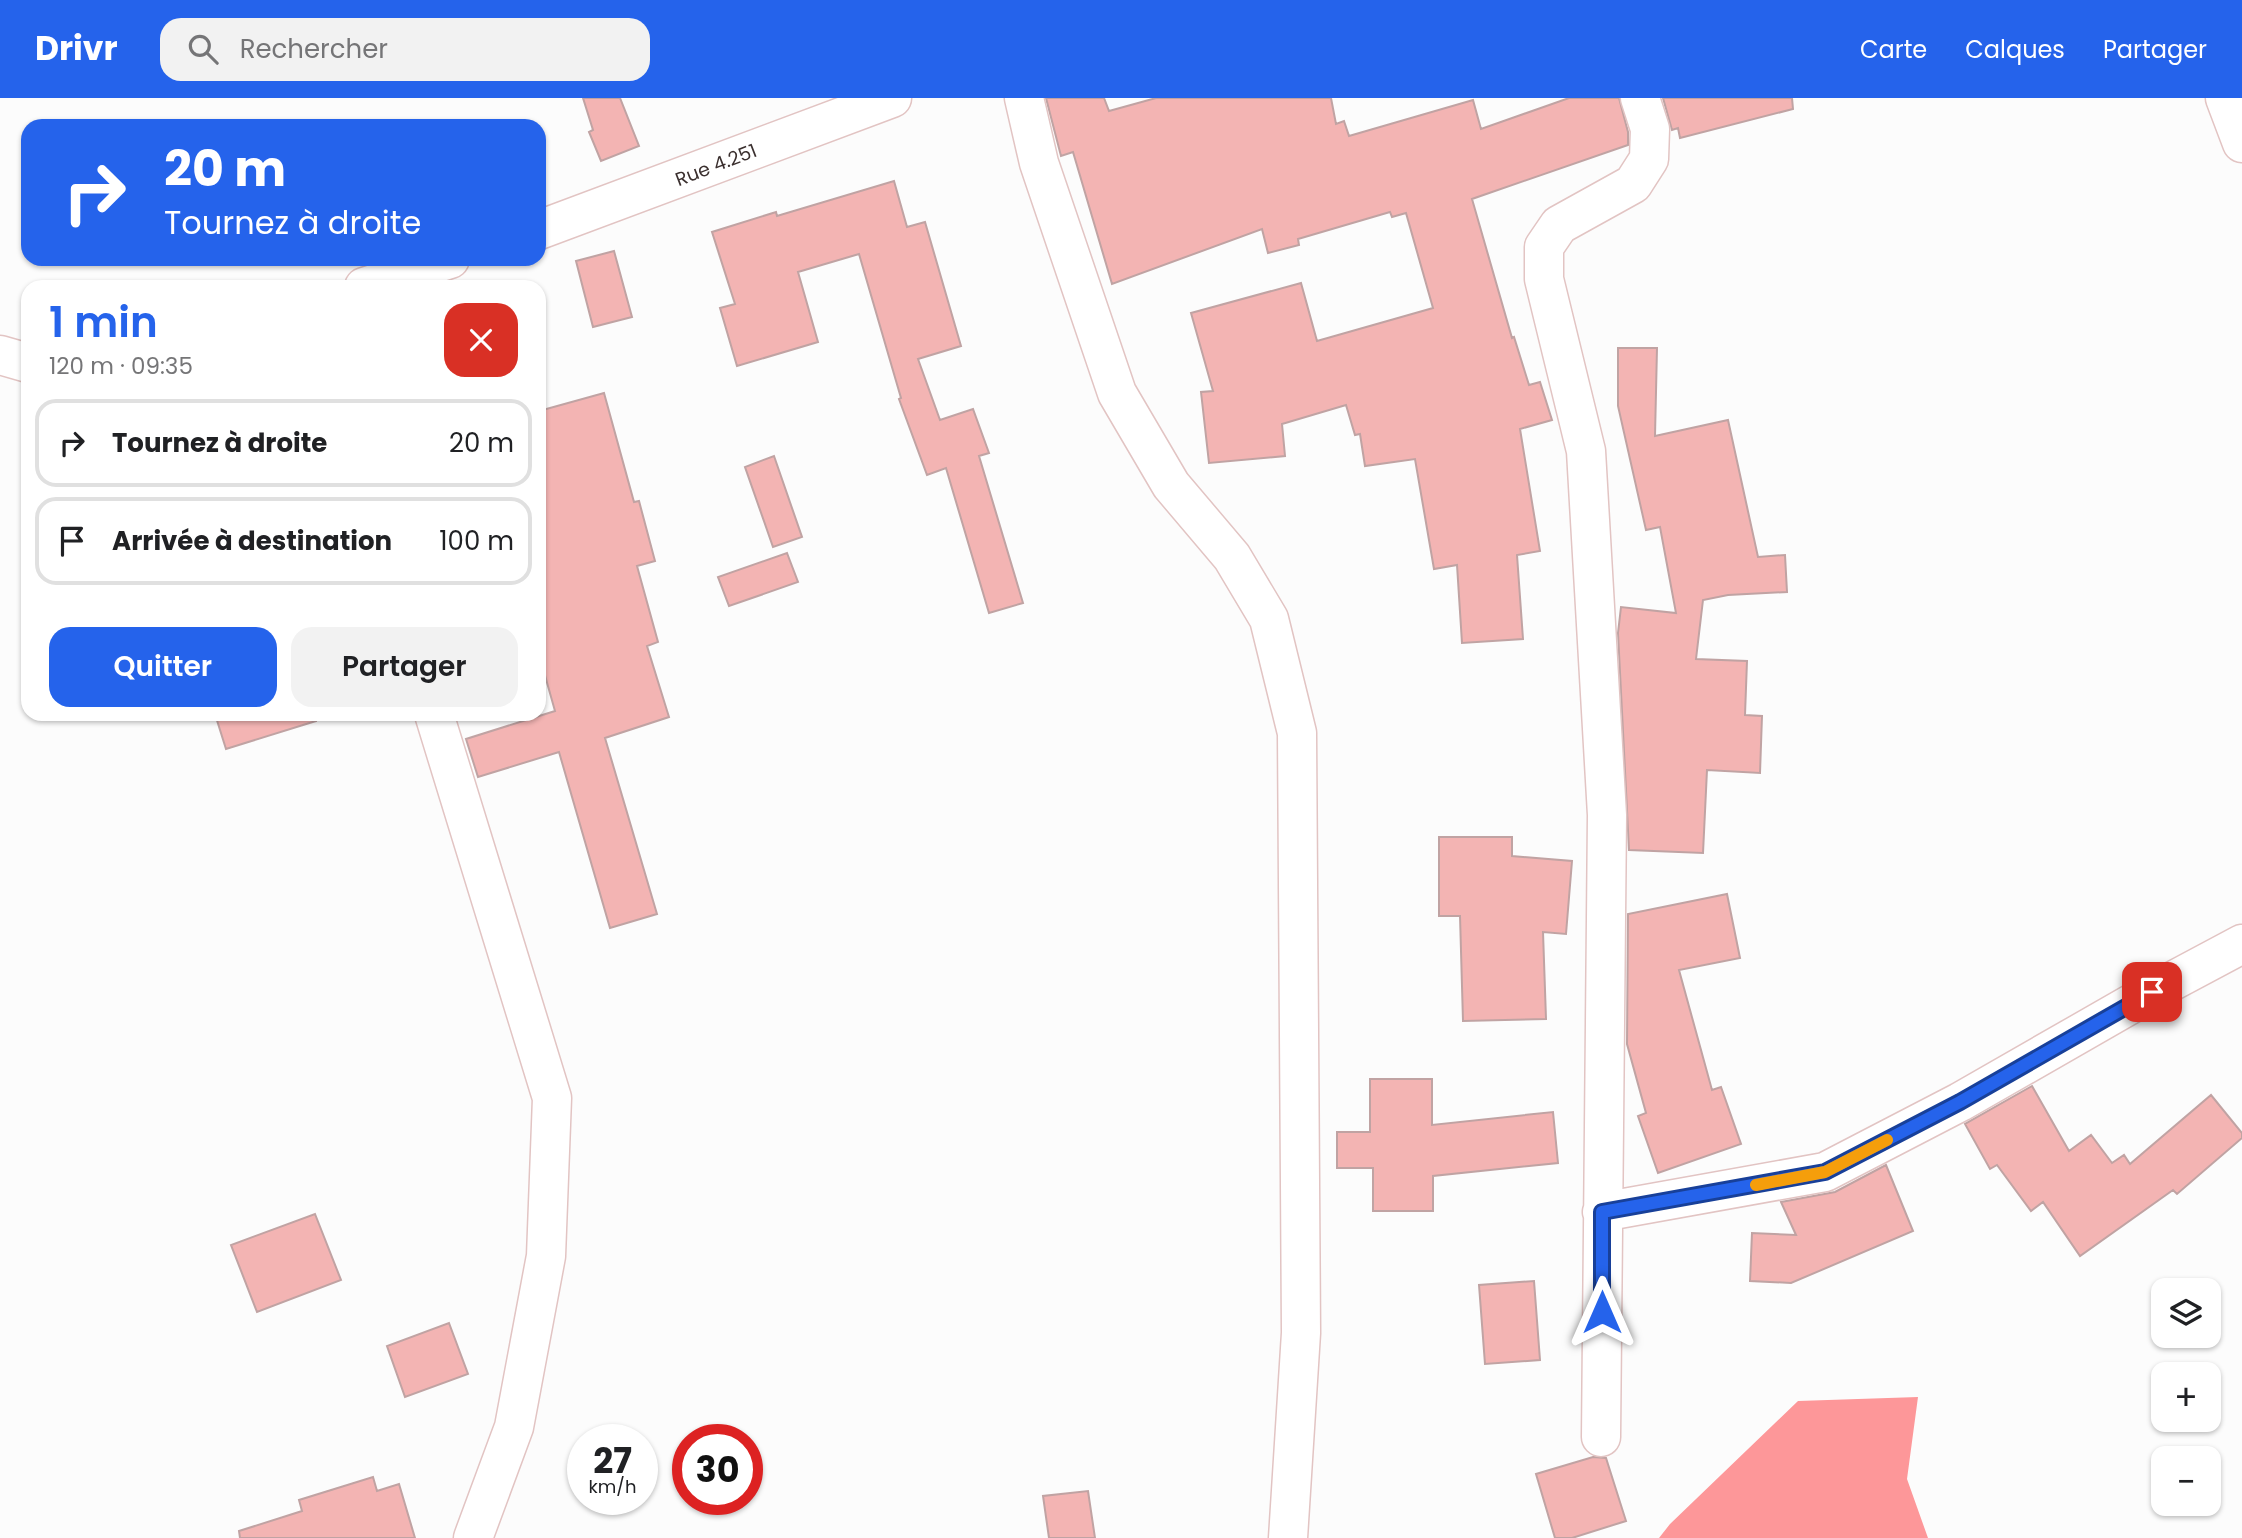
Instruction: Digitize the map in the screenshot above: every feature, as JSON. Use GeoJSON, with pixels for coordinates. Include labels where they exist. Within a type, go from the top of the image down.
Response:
{"type":"FeatureCollection","features":[{"type":"Feature","properties":{"kind":"street","name":"Rue 4.251"},"geometry":{"type":"LineString","coordinates":[[546,227],[892,98]]}},
{"type":"Feature","properties":{"kind":"street"},"geometry":{"type":"LineString","coordinates":[[1024,98],[1039,163],[1117,393],[1171,485],[1232,557],[1269,619],[1297,733],[1301,1333],[1288,1538]]}},
{"type":"Feature","properties":{"kind":"street"},"geometry":{"type":"LineString","coordinates":[[1601,1437],[1607,815],[1586,451],[1544,279],[1544,247],[1559,225],[1633,184],[1649,159],[1650,129],[1640,98]]}},
{"type":"Feature","properties":{"kind":"street"},"geometry":{"type":"LineString","coordinates":[[2225,98],[2242,144]]}},
{"type":"Feature","properties":{"kind":"street"},"geometry":{"type":"LineString","coordinates":[[386,280],[428,266]]}},
{"type":"Feature","properties":{"kind":"street"},"geometry":{"type":"LineString","coordinates":[[0,355],[21,361]]}},
{"type":"Feature","properties":{"kind":"street"},"geometry":{"type":"LineString","coordinates":[[436,721],[552,1098],[546,1256],[514,1426],[473,1538]]}},
{"type":"Feature","properties":{"kind":"street"},"geometry":{"type":"LineString","coordinates":[[1602,1212],[1825,1172],[1960,1102],[2152,992],[2242,944]]}},
{"type":"Feature","properties":{"kind":"shaded area"},"geometry":{"type":"Polygon","coordinates":[[[1918,1397],[1907,1479],[1928,1538],[1659,1538],[1670,1524],[1798,1401],[1918,1397]]]}},
{"type":"Feature","properties":{"kind":"building"},"geometry":{"type":"Polygon","coordinates":[[[583,98],[620,98],[639,146],[601,161],[589,132],[593,130],[583,98]]]}},
{"type":"Feature","properties":{"kind":"building"},"geometry":{"type":"Polygon","coordinates":[[[1046,98],[1104,98],[1109,111],[1156,98],[1331,98],[1336,124],[1344,121],[1349,136],[1473,100],[1481,129],[1569,98],[1619,98],[1628,132],[1628,145],[1472,199],[1512,338],[1514,337],[1529,385],[1540,382],[1552,420],[1520,429],[1540,551],[1517,555],[1523,639],[1462,643],[1457,565],[1434,569],[1415,459],[1365,466],[1360,434],[1355,435],[1346,405],[1282,424],[1285,456],[1209,463],[1201,392],[1213,391],[1191,313],[1301,283],[1317,341],[1433,308],[1406,213],[1392,217],[1390,212],[1298,239],[1299,245],[1268,253],[1262,229],[1112,284],[1073,152],[1061,156],[1046,98]]]}},
{"type":"Feature","properties":{"kind":"building"},"geometry":{"type":"Polygon","coordinates":[[[1663,98],[1792,98],[1793,109],[1680,138],[1678,128],[1672,130],[1663,98]]]}},
{"type":"Feature","properties":{"kind":"building"},"geometry":{"type":"Polygon","coordinates":[[[894,181],[907,227],[925,222],[961,346],[918,359],[940,420],[973,409],[989,453],[979,456],[1023,603],[989,613],[946,468],[927,475],[899,399],[901,398],[859,254],[798,272],[818,342],[737,366],[720,308],[735,304],[712,232],[776,212],[777,216],[894,181]]]}},
{"type":"Feature","properties":{"kind":"building"},"geometry":{"type":"Polygon","coordinates":[[[614,251],[632,317],[593,327],[576,261],[614,251]]]}},
{"type":"Feature","properties":{"kind":"building"},"geometry":{"type":"Polygon","coordinates":[[[1618,348],[1657,348],[1655,436],[1728,420],[1758,557],[1785,555],[1787,592],[1728,595],[1703,600],[1696,659],[1747,661],[1745,715],[1762,716],[1760,773],[1707,770],[1703,853],[1629,850],[1618,633],[1621,607],[1676,613],[1660,527],[1646,530],[1618,406],[1618,348]]]}},
{"type":"Feature","properties":{"kind":"building"},"geometry":{"type":"Polygon","coordinates":[[[604,393],[634,502],[639,501],[655,561],[637,566],[658,642],[647,646],[669,717],[605,738],[657,914],[610,928],[559,752],[478,777],[466,739],[523,721],[546,721],[546,714],[555,711],[546,679],[546,409],[604,393]]]}},
{"type":"Feature","properties":{"kind":"building"},"geometry":{"type":"Polygon","coordinates":[[[774,456],[802,537],[773,547],[745,467],[774,456]]]}},
{"type":"Feature","properties":{"kind":"building"},"geometry":{"type":"Polygon","coordinates":[[[787,553],[798,582],[729,606],[718,577],[787,553]]]}},
{"type":"Feature","properties":{"kind":"building"},"geometry":{"type":"Polygon","coordinates":[[[217,721],[316,721],[226,749],[217,721]]]}},
{"type":"Feature","properties":{"kind":"building"},"geometry":{"type":"Polygon","coordinates":[[[1439,837],[1512,837],[1512,856],[1572,861],[1566,934],[1543,932],[1546,1019],[1463,1021],[1460,916],[1439,916],[1439,837]]]}},
{"type":"Feature","properties":{"kind":"building"},"geometry":{"type":"Polygon","coordinates":[[[1727,894],[1740,958],[1679,970],[1712,1090],[1721,1087],[1741,1144],[1658,1173],[1638,1116],[1646,1113],[1627,1044],[1628,914],[1727,894]]]}},
{"type":"Feature","properties":{"kind":"building"},"geometry":{"type":"Polygon","coordinates":[[[1370,1079],[1432,1079],[1432,1125],[1553,1112],[1558,1163],[1433,1176],[1433,1211],[1373,1211],[1373,1168],[1337,1168],[1337,1132],[1370,1132],[1370,1079]]]}},
{"type":"Feature","properties":{"kind":"building"},"geometry":{"type":"Polygon","coordinates":[[[2032,1086],[2069,1151],[2091,1135],[2112,1163],[2124,1155],[2130,1164],[2211,1095],[2242,1133],[2242,1138],[2177,1194],[2173,1190],[2080,1256],[2043,1202],[2031,1211],[1997,1165],[1990,1169],[1965,1124],[2032,1086]]]}},
{"type":"Feature","properties":{"kind":"building"},"geometry":{"type":"Polygon","coordinates":[[[1886,1165],[1913,1231],[1791,1283],[1750,1281],[1752,1233],[1796,1235],[1781,1202],[1835,1192],[1886,1165]]]}},
{"type":"Feature","properties":{"kind":"building"},"geometry":{"type":"Polygon","coordinates":[[[315,1214],[341,1280],[257,1312],[231,1245],[315,1214]]]}},
{"type":"Feature","properties":{"kind":"building"},"geometry":{"type":"Polygon","coordinates":[[[1534,1281],[1540,1360],[1485,1364],[1479,1285],[1534,1281]]]}},
{"type":"Feature","properties":{"kind":"building"},"geometry":{"type":"Polygon","coordinates":[[[449,1323],[468,1374],[405,1397],[387,1346],[449,1323]]]}},
{"type":"Feature","properties":{"kind":"building"},"geometry":{"type":"Polygon","coordinates":[[[1593,1457],[1606,1458],[1626,1521],[1572,1538],[1555,1538],[1536,1474],[1593,1457]]]}},
{"type":"Feature","properties":{"kind":"building"},"geometry":{"type":"Polygon","coordinates":[[[373,1477],[377,1491],[399,1484],[415,1538],[240,1538],[239,1531],[302,1511],[299,1500],[373,1477]]]}},
{"type":"Feature","properties":{"kind":"building"},"geometry":{"type":"Polygon","coordinates":[[[1088,1491],[1095,1538],[1049,1538],[1043,1496],[1088,1491]]]}},
{"type":"Feature","properties":{"kind":"slow traffic"},"geometry":{"type":"LineString","coordinates":[[1756,1185],[1825,1172],[1887,1140]]}},
{"type":"Feature","properties":{"kind":"route"},"geometry":{"type":"LineString","coordinates":[[1602,1312],[1602,1212],[1825,1172],[1960,1102],[2152,992]]}}]}
